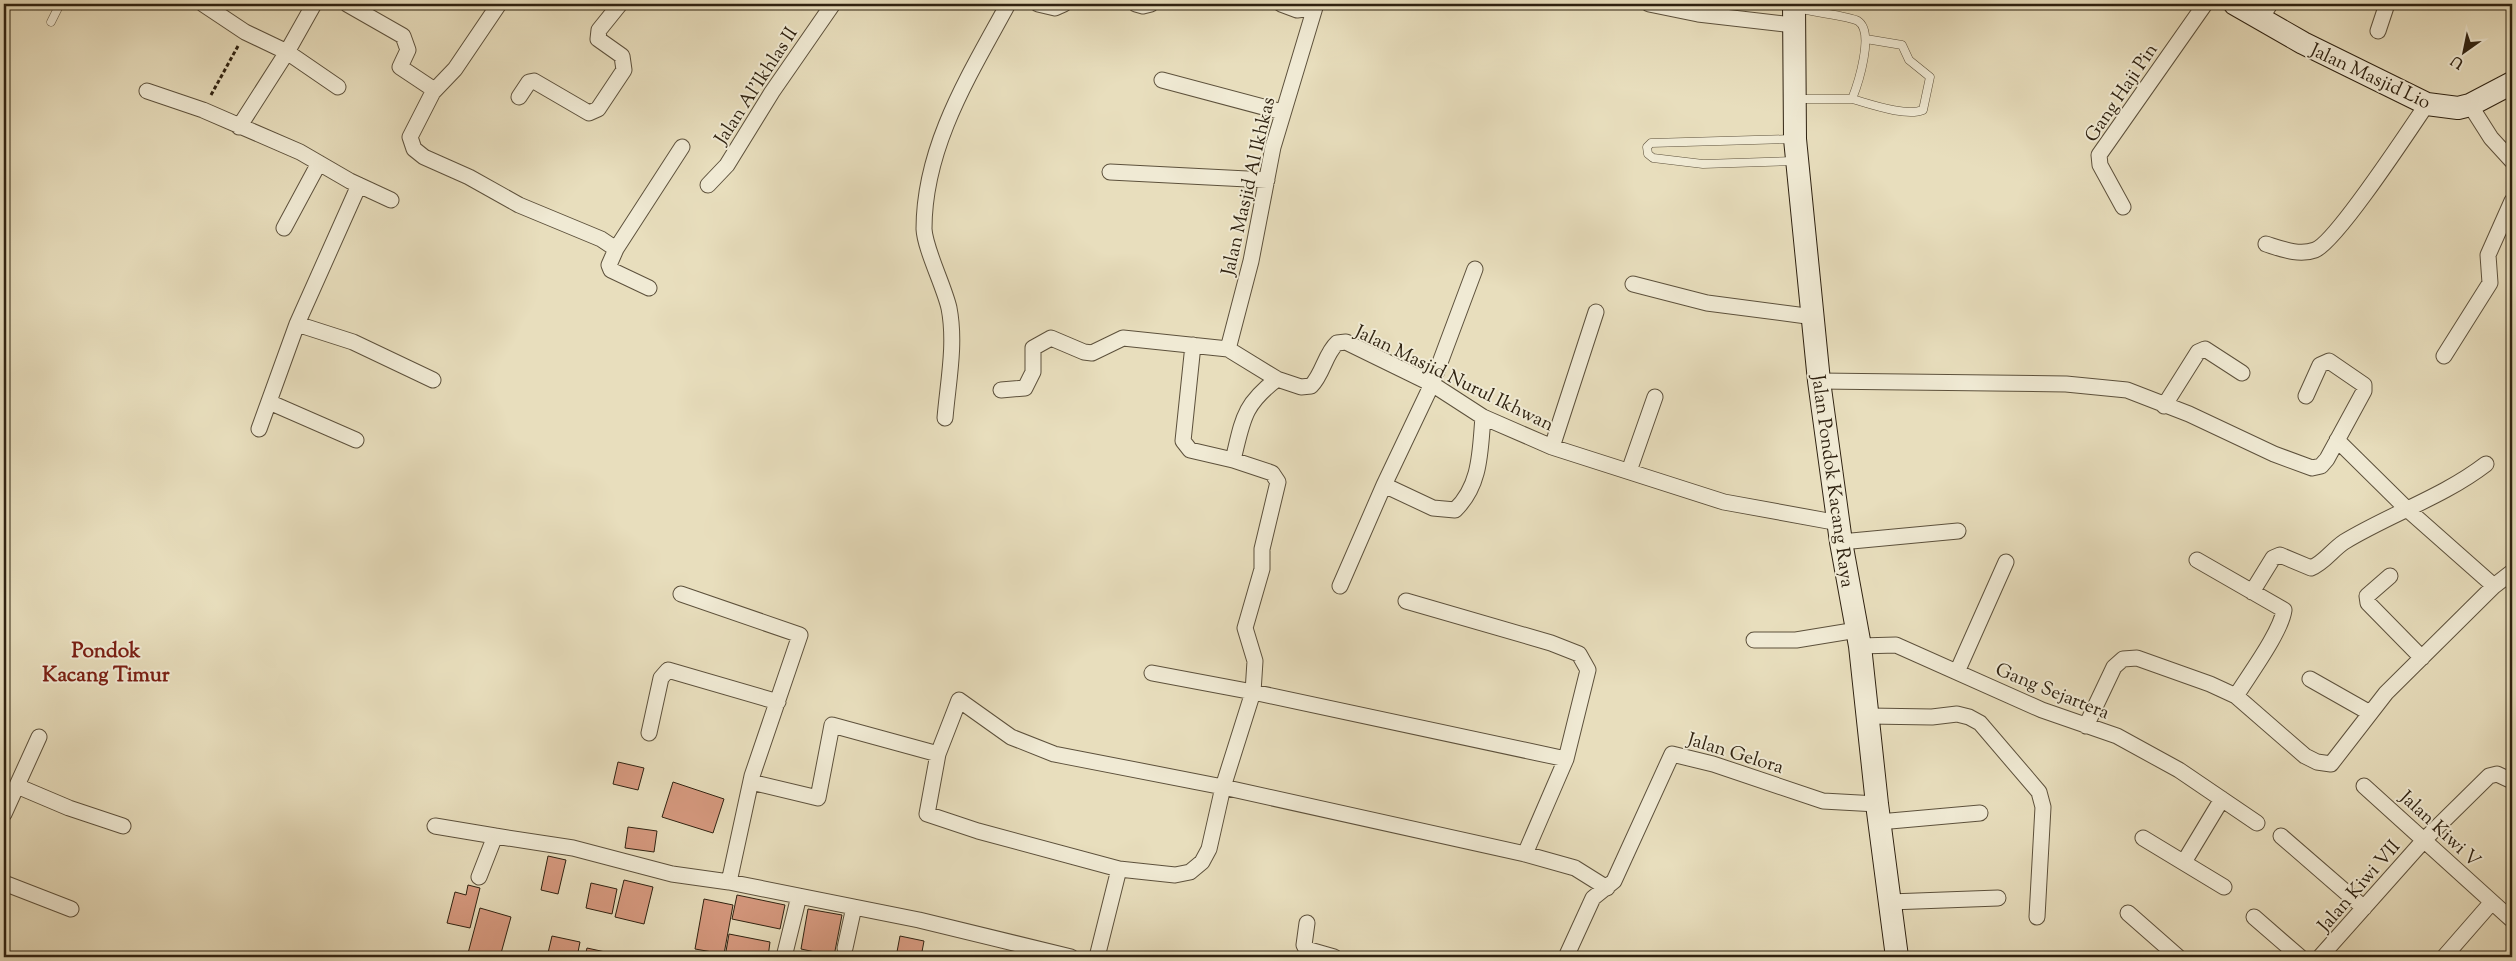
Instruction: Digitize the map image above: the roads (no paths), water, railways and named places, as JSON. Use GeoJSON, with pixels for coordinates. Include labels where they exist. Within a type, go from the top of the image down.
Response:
{"type":"FeatureCollection","features":[{"type":"Feature","properties":{"kind":"main road","name":"Jalan Masjid Lio"},"geometry":{"type":"LineString","coordinates":[[2235,4],[2266,11],[2303,43],[2427,104],[2458,108],[2470,106],[2512,84]]}},
{"type":"Feature","properties":{"kind":"main road","name":"Jalan Pondok Kacang Raya"},"geometry":{"type":"LineString","coordinates":[[1793,12],[1795,139],[1819,381],[1840,532],[1858,638],[1897,957]]}},
{"type":"Feature","properties":{"kind":"street"},"geometry":{"type":"LineString","coordinates":[[203,4],[245,32],[288,52],[338,87]]}},
{"type":"Feature","properties":{"kind":"street"},"geometry":{"type":"LineString","coordinates":[[239,126],[288,52],[314,4]]}},
{"type":"Feature","properties":{"kind":"street"},"geometry":{"type":"LineString","coordinates":[[347,4],[403,36],[408,50],[400,62],[400,67],[430,87],[433,92]]}},
{"type":"Feature","properties":{"kind":"street"},"geometry":{"type":"LineString","coordinates":[[499,4],[455,69],[433,92],[410,137],[414,149],[424,157],[469,177],[519,205],[601,238],[616,250]]}},
{"type":"Feature","properties":{"kind":"street"},"geometry":{"type":"LineString","coordinates":[[519,97],[530,82],[539,82],[589,113],[598,109],[624,70],[622,56],[598,39],[599,30],[620,4]]}},
{"type":"Feature","properties":{"kind":"street","name":"Jalan Al'Ikhlas II"},"geometry":{"type":"LineString","coordinates":[[708,185],[727,165],[772,92],[833,4]]}},
{"type":"Feature","properties":{"kind":"street"},"geometry":{"type":"LineString","coordinates":[[945,418],[951,347],[949,309],[924,230],[931,171],[952,107],[1008,4]]}},
{"type":"Feature","properties":{"kind":"street"},"geometry":{"type":"LineString","coordinates":[[1038,4],[1055,8],[1064,4]]}},
{"type":"Feature","properties":{"kind":"street"},"geometry":{"type":"LineString","coordinates":[[1136,4],[1143,6],[1151,4]]}},
{"type":"Feature","properties":{"kind":"street"},"geometry":{"type":"LineString","coordinates":[[1280,4],[1297,10],[1315,6]]}},
{"type":"Feature","properties":{"kind":"street"},"geometry":{"type":"LineString","coordinates":[[1649,4],[1698,14],[1793,12]]}},
{"type":"Feature","properties":{"kind":"street","name":"Gang Haji Pin"},"geometry":{"type":"LineString","coordinates":[[2123,207],[2100,165],[2099,155],[2205,4]]}},
{"type":"Feature","properties":{"kind":"street"},"geometry":{"type":"LineString","coordinates":[[2378,31],[2387,4]]}},
{"type":"Feature","properties":{"kind":"street","name":"Jalan Masjid Al Ikhkas"},"geometry":{"type":"LineString","coordinates":[[1228,349],[1251,260],[1282,112],[1302,57],[1315,6]]}},
{"type":"Feature","properties":{"kind":"street"},"geometry":{"type":"LineString","coordinates":[[1162,80],[1282,112]]}},
{"type":"Feature","properties":{"kind":"street"},"geometry":{"type":"LineString","coordinates":[[147,91],[203,110],[300,152],[358,185],[391,200]]}},
{"type":"Feature","properties":{"kind":"street"},"geometry":{"type":"LineString","coordinates":[[2266,244],[2287,251],[2300,252],[2316,250],[2325,245],[2354,208],[2427,104]]}},
{"type":"Feature","properties":{"kind":"street"},"geometry":{"type":"LineString","coordinates":[[2470,106],[2491,138],[2512,161]]}},
{"type":"Feature","properties":{"kind":"street"},"geometry":{"type":"LineString","coordinates":[[649,288],[612,270],[609,265],[616,250],[682,147]]}},
{"type":"Feature","properties":{"kind":"street"},"geometry":{"type":"LineString","coordinates":[[284,228],[319,163]]}},
{"type":"Feature","properties":{"kind":"street"},"geometry":{"type":"LineString","coordinates":[[1110,172],[1267,180]]}},
{"type":"Feature","properties":{"kind":"street"},"geometry":{"type":"LineString","coordinates":[[258,429],[297,324],[358,185]]}},
{"type":"Feature","properties":{"kind":"street"},"geometry":{"type":"LineString","coordinates":[[2444,356],[2490,282],[2488,255],[2512,202]]}},
{"type":"Feature","properties":{"kind":"street"},"geometry":{"type":"LineString","coordinates":[[1340,586],[1384,485],[1432,384],[1475,269]]}},
{"type":"Feature","properties":{"kind":"street"},"geometry":{"type":"LineString","coordinates":[[1633,284],[1707,303],[1814,317]]}},
{"type":"Feature","properties":{"kind":"street"},"geometry":{"type":"LineString","coordinates":[[1552,447],[1596,312]]}},
{"type":"Feature","properties":{"kind":"street"},"geometry":{"type":"LineString","coordinates":[[297,324],[353,342],[433,380]]}},
{"type":"Feature","properties":{"kind":"street"},"geometry":{"type":"LineString","coordinates":[[1001,390],[1025,388],[1034,372],[1033,348],[1050,338],[1084,352],[1092,353],[1123,338],[1228,349]]}},
{"type":"Feature","properties":{"kind":"street","name":"Jalan Masjid Nurul Ikhwan"},"geometry":{"type":"LineString","coordinates":[[1228,349],[1277,379],[1301,387],[1311,386],[1317,380],[1332,347],[1337,342],[1346,342],[1432,384],[1483,417],[1552,447],[1724,502],[1840,532],[1958,530]]}},
{"type":"Feature","properties":{"kind":"street"},"geometry":{"type":"LineString","coordinates":[[1193,345],[1183,441],[1190,450],[1233,460],[1272,473],[1278,482],[1262,549],[1262,569],[1245,628],[1255,660],[1253,692],[1223,787],[1209,849],[1202,862],[1190,872],[1175,875],[1119,869],[978,831],[928,814],[938,754],[959,700],[1011,737],[1054,754],[1223,787],[1525,854],[1575,868],[1607,888],[1593,898],[1566,957]]}},
{"type":"Feature","properties":{"kind":"street"},"geometry":{"type":"LineString","coordinates":[[2164,406],[2198,352],[2205,349],[2242,373]]}},
{"type":"Feature","properties":{"kind":"street"},"geometry":{"type":"LineString","coordinates":[[1819,381],[2066,384],[2127,390],[2164,406],[2190,414],[2274,454],[2312,468],[2321,466],[2364,391],[2364,385],[2329,361],[2320,365],[2306,396]]}},
{"type":"Feature","properties":{"kind":"street"},"geometry":{"type":"LineString","coordinates":[[1233,460],[1243,421],[1250,403],[1258,393],[1277,379]]}},
{"type":"Feature","properties":{"kind":"street"},"geometry":{"type":"LineString","coordinates":[[1629,471],[1656,397]]}},
{"type":"Feature","properties":{"kind":"street"},"geometry":{"type":"LineString","coordinates":[[269,402],[356,440]]}},
{"type":"Feature","properties":{"kind":"street"},"geometry":{"type":"LineString","coordinates":[[1384,485],[1433,508],[1455,510],[1465,501],[1477,475],[1483,417]]}},
{"type":"Feature","properties":{"kind":"street"},"geometry":{"type":"LineString","coordinates":[[2337,440],[2408,510],[2494,586]]}},
{"type":"Feature","properties":{"kind":"street"},"geometry":{"type":"LineString","coordinates":[[2252,592],[2273,558],[2280,555],[2311,568],[2316,566],[2342,543],[2408,510],[2486,464]]}},
{"type":"Feature","properties":{"kind":"street"},"geometry":{"type":"LineString","coordinates":[[2198,560],[2284,610],[2283,617],[2236,696]]}},
{"type":"Feature","properties":{"kind":"street"},"geometry":{"type":"LineString","coordinates":[[1957,672],[2006,562]]}},
{"type":"Feature","properties":{"kind":"street"},"geometry":{"type":"LineString","coordinates":[[2086,726],[2114,667],[2124,659],[2137,658],[2210,684],[2236,696],[2305,756],[2326,764],[2335,762],[2386,693],[2494,586],[2512,572]]}},
{"type":"Feature","properties":{"kind":"street"},"geometry":{"type":"LineString","coordinates":[[2390,576],[2367,596],[2368,604],[2422,658]]}},
{"type":"Feature","properties":{"kind":"street"},"geometry":{"type":"LineString","coordinates":[[681,594],[800,635],[751,782],[729,882]]}},
{"type":"Feature","properties":{"kind":"street"},"geometry":{"type":"LineString","coordinates":[[1406,600],[1552,643],[1579,654],[1588,670],[1566,759],[1525,854]]}},
{"type":"Feature","properties":{"kind":"street","name":"Gang Sejartera"},"geometry":{"type":"LineString","coordinates":[[1754,640],[1858,638],[1896,645],[2042,710],[2117,736],[2179,770],[2257,824]]}},
{"type":"Feature","properties":{"kind":"street"},"geometry":{"type":"LineString","coordinates":[[649,733],[661,678],[668,670],[778,702]]}},
{"type":"Feature","properties":{"kind":"street"},"geometry":{"type":"LineString","coordinates":[[1152,673],[1253,692],[1566,759]]}},
{"type":"Feature","properties":{"kind":"street"},"geometry":{"type":"LineString","coordinates":[[2310,679],[2370,714]]}},
{"type":"Feature","properties":{"kind":"street"},"geometry":{"type":"LineString","coordinates":[[1868,716],[1932,717],[1957,714],[1969,717],[1980,724],[2029,778],[2040,792],[2043,807],[2037,917]]}},
{"type":"Feature","properties":{"kind":"street"},"geometry":{"type":"LineString","coordinates":[[751,782],[818,798],[832,725],[938,754]]}},
{"type":"Feature","properties":{"kind":"street"},"geometry":{"type":"LineString","coordinates":[[4,814],[39,738]]}},
{"type":"Feature","properties":{"kind":"street","name":"Jalan Gelora"},"geometry":{"type":"LineString","coordinates":[[1607,888],[1614,881],[1672,754],[1714,764],[1823,801],[1878,813]]}},
{"type":"Feature","properties":{"kind":"street","name":"Jalan Kiwi VII"},"geometry":{"type":"LineString","coordinates":[[2320,957],[2425,839],[2489,776],[2497,774],[2512,781]]}},
{"type":"Feature","properties":{"kind":"street"},"geometry":{"type":"LineString","coordinates":[[17,786],[69,808],[123,826]]}},
{"type":"Feature","properties":{"kind":"street","name":"Jalan Kiwi V"},"geometry":{"type":"LineString","coordinates":[[2364,786],[2425,839],[2512,920]]}},
{"type":"Feature","properties":{"kind":"street"},"geometry":{"type":"LineString","coordinates":[[2184,862],[2222,799]]}},
{"type":"Feature","properties":{"kind":"street"},"geometry":{"type":"LineString","coordinates":[[1878,813],[1980,813]]}},
{"type":"Feature","properties":{"kind":"street"},"geometry":{"type":"LineString","coordinates":[[435,826],[573,848],[672,874],[729,882],[919,920],[1071,957]]}},
{"type":"Feature","properties":{"kind":"street"},"geometry":{"type":"LineString","coordinates":[[480,877],[495,836]]}},
{"type":"Feature","properties":{"kind":"street"},"geometry":{"type":"LineString","coordinates":[[2281,836],[2364,908]]}},
{"type":"Feature","properties":{"kind":"street"},"geometry":{"type":"LineString","coordinates":[[2144,838],[2224,886]]}},
{"type":"Feature","properties":{"kind":"street"},"geometry":{"type":"LineString","coordinates":[[1097,957],[1119,869]]}},
{"type":"Feature","properties":{"kind":"street"},"geometry":{"type":"LineString","coordinates":[[4,883],[71,909]]}},
{"type":"Feature","properties":{"kind":"street"},"geometry":{"type":"LineString","coordinates":[[784,957],[798,896]]}},
{"type":"Feature","properties":{"kind":"street"},"geometry":{"type":"LineString","coordinates":[[1890,902],[1998,898]]}},
{"type":"Feature","properties":{"kind":"street"},"geometry":{"type":"LineString","coordinates":[[2444,957],[2492,902]]}},
{"type":"Feature","properties":{"kind":"street"},"geometry":{"type":"LineString","coordinates":[[845,948],[854,907]]}},
{"type":"Feature","properties":{"kind":"street"},"geometry":{"type":"LineString","coordinates":[[2128,913],[2178,957]]}},
{"type":"Feature","properties":{"kind":"street"},"geometry":{"type":"LineString","coordinates":[[2254,917],[2300,957]]}},
{"type":"Feature","properties":{"kind":"street"},"geometry":{"type":"LineString","coordinates":[[1307,924],[1304,945],[1306,949],[1334,957]]}},
{"type":"Feature","properties":{"kind":"lane"},"geometry":{"type":"LineString","coordinates":[[51,22],[60,4]]}},
{"type":"Feature","properties":{"kind":"lane"},"geometry":{"type":"LineString","coordinates":[[1793,12],[1808,11],[1857,20],[1864,30],[1866,39],[1860,74],[1852,99]]}},
{"type":"Feature","properties":{"kind":"lane"},"geometry":{"type":"LineString","coordinates":[[1795,99],[1852,99],[1888,108],[1917,112],[1923,110],[1930,77],[1909,60],[1902,45],[1866,39]]}},
{"type":"Feature","properties":{"kind":"lane"},"geometry":{"type":"LineString","coordinates":[[1795,139],[1651,143],[1647,147],[1648,154],[1653,158],[1703,164],[1797,161]]}},
{"type":"Feature","properties":{"kind":"district","name":"Pondok Kacang Timur"},"geometry":{"type":"Point","coordinates":[106,662]}}]}
